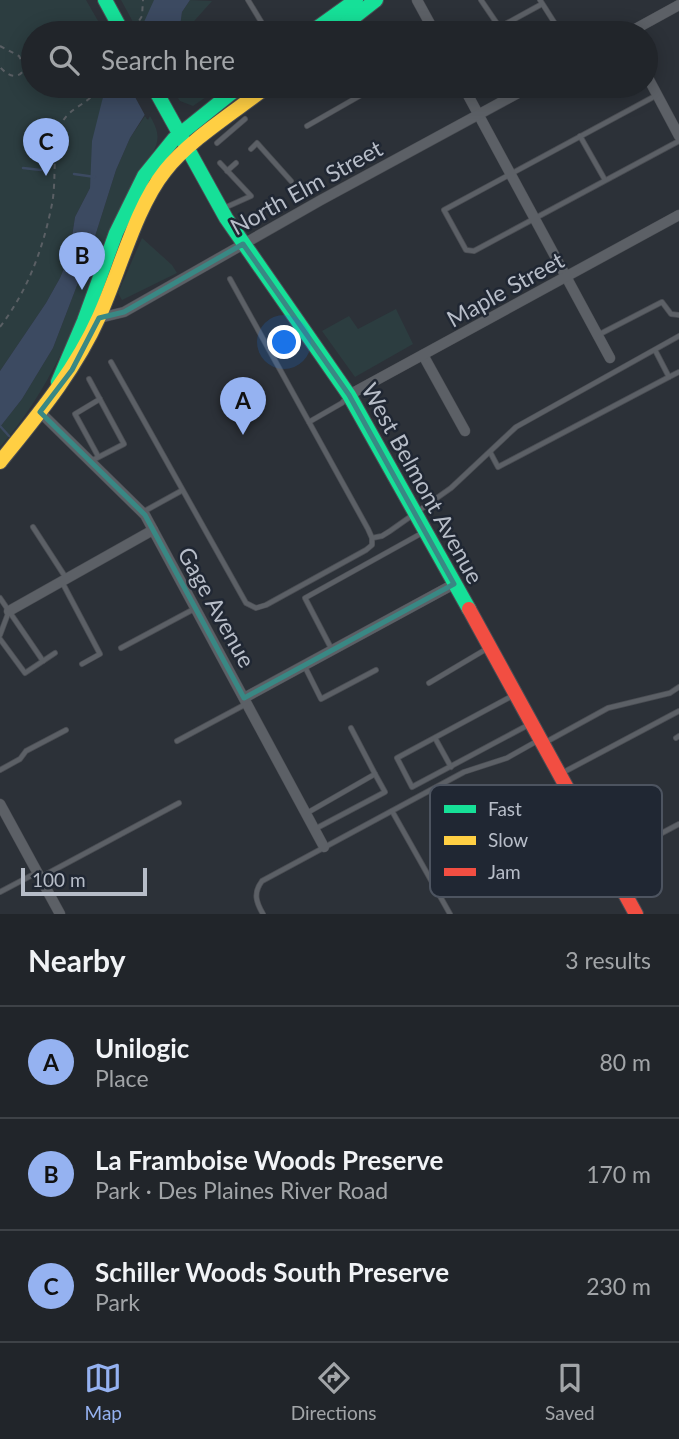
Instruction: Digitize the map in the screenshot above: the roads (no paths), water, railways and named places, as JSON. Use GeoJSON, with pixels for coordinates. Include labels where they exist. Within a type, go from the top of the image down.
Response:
{"type":"FeatureCollection","features":[{"type":"Feature","properties":{"kind":"main road"},"geometry":{"type":"LineString","coordinates":[[104,0],[118,21]]}},
{"type":"Feature","properties":{"kind":"main road"},"geometry":{"type":"LineString","coordinates":[[327,21],[356,0]]}},
{"type":"Feature","properties":{"kind":"main road"},"geometry":{"type":"LineString","coordinates":[[349,21],[376,0]]}},
{"type":"Feature","properties":{"kind":"main road","name":"West Belmont Avenue"},"geometry":{"type":"LineString","coordinates":[[159,98],[243,244],[349,396],[416,512],[565,785]]}},
{"type":"Feature","properties":{"kind":"main road"},"geometry":{"type":"LineString","coordinates":[[57,387],[134,193],[155,160],[179,133],[224,98]]}},
{"type":"Feature","properties":{"kind":"main road"},"geometry":{"type":"LineString","coordinates":[[0,462],[72,370],[99,318],[147,199],[166,169],[187,149],[231,122],[256,98]]}},
{"type":"Feature","properties":{"kind":"main road","name":"West Belmont Avenue"},"geometry":{"type":"LineString","coordinates":[[624,897],[632,913]]}},
{"type":"Feature","properties":{"kind":"street"},"geometry":{"type":"LineString","coordinates":[[417,0],[428,21]]}},
{"type":"Feature","properties":{"kind":"street"},"geometry":{"type":"LineString","coordinates":[[650,21],[679,5]]}},
{"type":"Feature","properties":{"kind":"street"},"geometry":{"type":"LineString","coordinates":[[658,96],[679,135]]}},
{"type":"Feature","properties":{"kind":"street"},"geometry":{"type":"LineString","coordinates":[[469,98],[610,358]]}},
{"type":"Feature","properties":{"kind":"street","name":"North Elm Street"},"geometry":{"type":"LineString","coordinates":[[99,318],[124,312],[509,98]]}},
{"type":"Feature","properties":{"kind":"street","name":"Maple Street"},"geometry":{"type":"LineString","coordinates":[[349,396],[679,215]]}},
{"type":"Feature","properties":{"kind":"street"},"geometry":{"type":"LineString","coordinates":[[423,355],[465,431]]}},
{"type":"Feature","properties":{"kind":"street","name":"Gage Avenue"},"geometry":{"type":"LineString","coordinates":[[40,412],[94,459],[143,513],[324,847]]}},
{"type":"Feature","properties":{"kind":"street"},"geometry":{"type":"LineString","coordinates":[[9,611],[153,530]]}},
{"type":"Feature","properties":{"kind":"street"},"geometry":{"type":"LineString","coordinates":[[246,701],[454,584]]}},
{"type":"Feature","properties":{"kind":"street"},"geometry":{"type":"LineString","coordinates":[[0,804],[60,914]]}},
{"type":"Feature","properties":{"kind":"lane"},"geometry":{"type":"LineString","coordinates":[[248,0],[261,21]]}},
{"type":"Feature","properties":{"kind":"lane"},"geometry":{"type":"LineString","coordinates":[[481,0],[496,21]]}},
{"type":"Feature","properties":{"kind":"lane"},"geometry":{"type":"LineString","coordinates":[[510,21],[541,2],[553,21]]}},
{"type":"Feature","properties":{"kind":"lane"},"geometry":{"type":"LineString","coordinates":[[307,126],[356,98]]}},
{"type":"Feature","properties":{"kind":"lane"},"geometry":{"type":"LineString","coordinates":[[650,98],[444,210],[466,250],[474,251],[679,141]]}},
{"type":"Feature","properties":{"kind":"lane"},"geometry":{"type":"LineString","coordinates":[[218,142],[231,122],[245,119]]}},
{"type":"Feature","properties":{"kind":"lane"},"geometry":{"type":"LineString","coordinates":[[580,136],[605,180]]}},
{"type":"Feature","properties":{"kind":"lane"},"geometry":{"type":"LineString","coordinates":[[251,149],[257,143],[290,181]]}},
{"type":"Feature","properties":{"kind":"lane"},"geometry":{"type":"LineString","coordinates":[[220,163],[250,196],[222,210]]}},
{"type":"Feature","properties":{"kind":"lane"},"geometry":{"type":"LineString","coordinates":[[227,171],[236,163]]}},
{"type":"Feature","properties":{"kind":"lane"},"geometry":{"type":"LineString","coordinates":[[111,362],[246,603],[256,608],[266,605],[372,545],[372,538],[230,279]]}},
{"type":"Feature","properties":{"kind":"lane"},"geometry":{"type":"LineString","coordinates":[[598,335],[662,302],[671,314],[679,315]]}},
{"type":"Feature","properties":{"kind":"lane"},"geometry":{"type":"LineString","coordinates":[[372,538],[390,531],[451,488],[516,427],[679,336]]}},
{"type":"Feature","properties":{"kind":"lane"},"geometry":{"type":"LineString","coordinates":[[655,349],[669,377]]}},
{"type":"Feature","properties":{"kind":"lane"},"geometry":{"type":"LineString","coordinates":[[490,452],[498,467],[679,372]]}},
{"type":"Feature","properties":{"kind":"lane"},"geometry":{"type":"LineString","coordinates":[[89,379],[100,399],[124,444],[94,459],[75,414],[100,399]]}},
{"type":"Feature","properties":{"kind":"lane"},"geometry":{"type":"LineString","coordinates":[[309,422],[349,396]]}},
{"type":"Feature","properties":{"kind":"lane"},"geometry":{"type":"LineString","coordinates":[[143,513],[181,491]]}},
{"type":"Feature","properties":{"kind":"lane"},"geometry":{"type":"LineString","coordinates":[[33,527],[64,580],[100,653],[82,664]]}},
{"type":"Feature","properties":{"kind":"lane"},"geometry":{"type":"LineString","coordinates":[[333,651],[305,598],[426,531]]}},
{"type":"Feature","properties":{"kind":"lane"},"geometry":{"type":"LineString","coordinates":[[0,598],[43,661]]}},
{"type":"Feature","properties":{"kind":"lane"},"geometry":{"type":"LineString","coordinates":[[121,648],[195,608]]}},
{"type":"Feature","properties":{"kind":"lane"},"geometry":{"type":"LineString","coordinates":[[9,611],[0,637],[25,673],[55,653]]}},
{"type":"Feature","properties":{"kind":"lane"},"geometry":{"type":"LineString","coordinates":[[429,683],[489,647]]}},
{"type":"Feature","properties":{"kind":"lane"},"geometry":{"type":"LineString","coordinates":[[304,667],[321,699],[376,670]]}},
{"type":"Feature","properties":{"kind":"lane"},"geometry":{"type":"LineString","coordinates":[[440,785],[464,772],[507,758],[608,708],[670,693],[679,687]]}},
{"type":"Feature","properties":{"kind":"lane"},"geometry":{"type":"LineString","coordinates":[[515,695],[397,758],[412,787],[531,724]]}},
{"type":"Feature","properties":{"kind":"lane"},"geometry":{"type":"LineString","coordinates":[[177,741],[246,701]]}},
{"type":"Feature","properties":{"kind":"lane"},"geometry":{"type":"LineString","coordinates":[[559,775],[679,711]]}},
{"type":"Feature","properties":{"kind":"lane"},"geometry":{"type":"LineString","coordinates":[[314,829],[385,792],[351,728]]}},
{"type":"Feature","properties":{"kind":"lane"},"geometry":{"type":"LineString","coordinates":[[0,770],[20,759],[26,751],[66,730]]}},
{"type":"Feature","properties":{"kind":"lane"},"geometry":{"type":"LineString","coordinates":[[435,738],[451,767]]}},
{"type":"Feature","properties":{"kind":"lane"},"geometry":{"type":"LineString","coordinates":[[306,813],[375,774]]}},
{"type":"Feature","properties":{"kind":"lane"},"geometry":{"type":"LineString","coordinates":[[263,914],[256,894],[262,881],[430,791]]}},
{"type":"Feature","properties":{"kind":"lane"},"geometry":{"type":"LineString","coordinates":[[0,892],[39,875],[178,803]]}},
{"type":"Feature","properties":{"kind":"lane"},"geometry":{"type":"LineString","coordinates":[[393,811],[430,878]]}},
{"type":"Feature","properties":{"kind":"lane"},"geometry":{"type":"LineString","coordinates":[[662,833],[679,824]]}},
{"type":"Feature","properties":{"kind":"lane"},"geometry":{"type":"LineString","coordinates":[[441,897],[450,914]]}},
{"type":"Feature","properties":{"kind":"water"},"geometry":{"type":"Polygon","coordinates":[[[154,0],[190,0],[182,12],[181,21],[144,21],[154,0]]]}},
{"type":"Feature","properties":{"kind":"water"},"geometry":{"type":"Polygon","coordinates":[[[103,98],[155,98],[130,138],[116,170],[91,249],[53,348],[22,399],[0,427],[0,371],[46,303],[69,256],[75,217],[90,188],[92,141],[103,98]]]}},
{"type":"Feature","properties":{"kind":"waterway"},"geometry":{"type":"LineString","coordinates":[[23,168],[41,170]]}},
{"type":"Feature","properties":{"kind":"waterway"},"geometry":{"type":"LineString","coordinates":[[74,174],[95,177]]}},
{"type":"Feature","properties":{"kind":"waterway"},"geometry":{"type":"LineString","coordinates":[[0,426],[9,436]]}},
{"type":"Feature","properties":{"kind":"place","name":"Schiller Woods South Preserve"},"geometry":{"type":"Point","coordinates":[46,176]}},
{"type":"Feature","properties":{"kind":"place","name":"La Framboise Woods Preserve"},"geometry":{"type":"Point","coordinates":[82,290]}},
{"type":"Feature","properties":{"kind":"place","name":"Unilogic"},"geometry":{"type":"Point","coordinates":[243,435]}}]}
